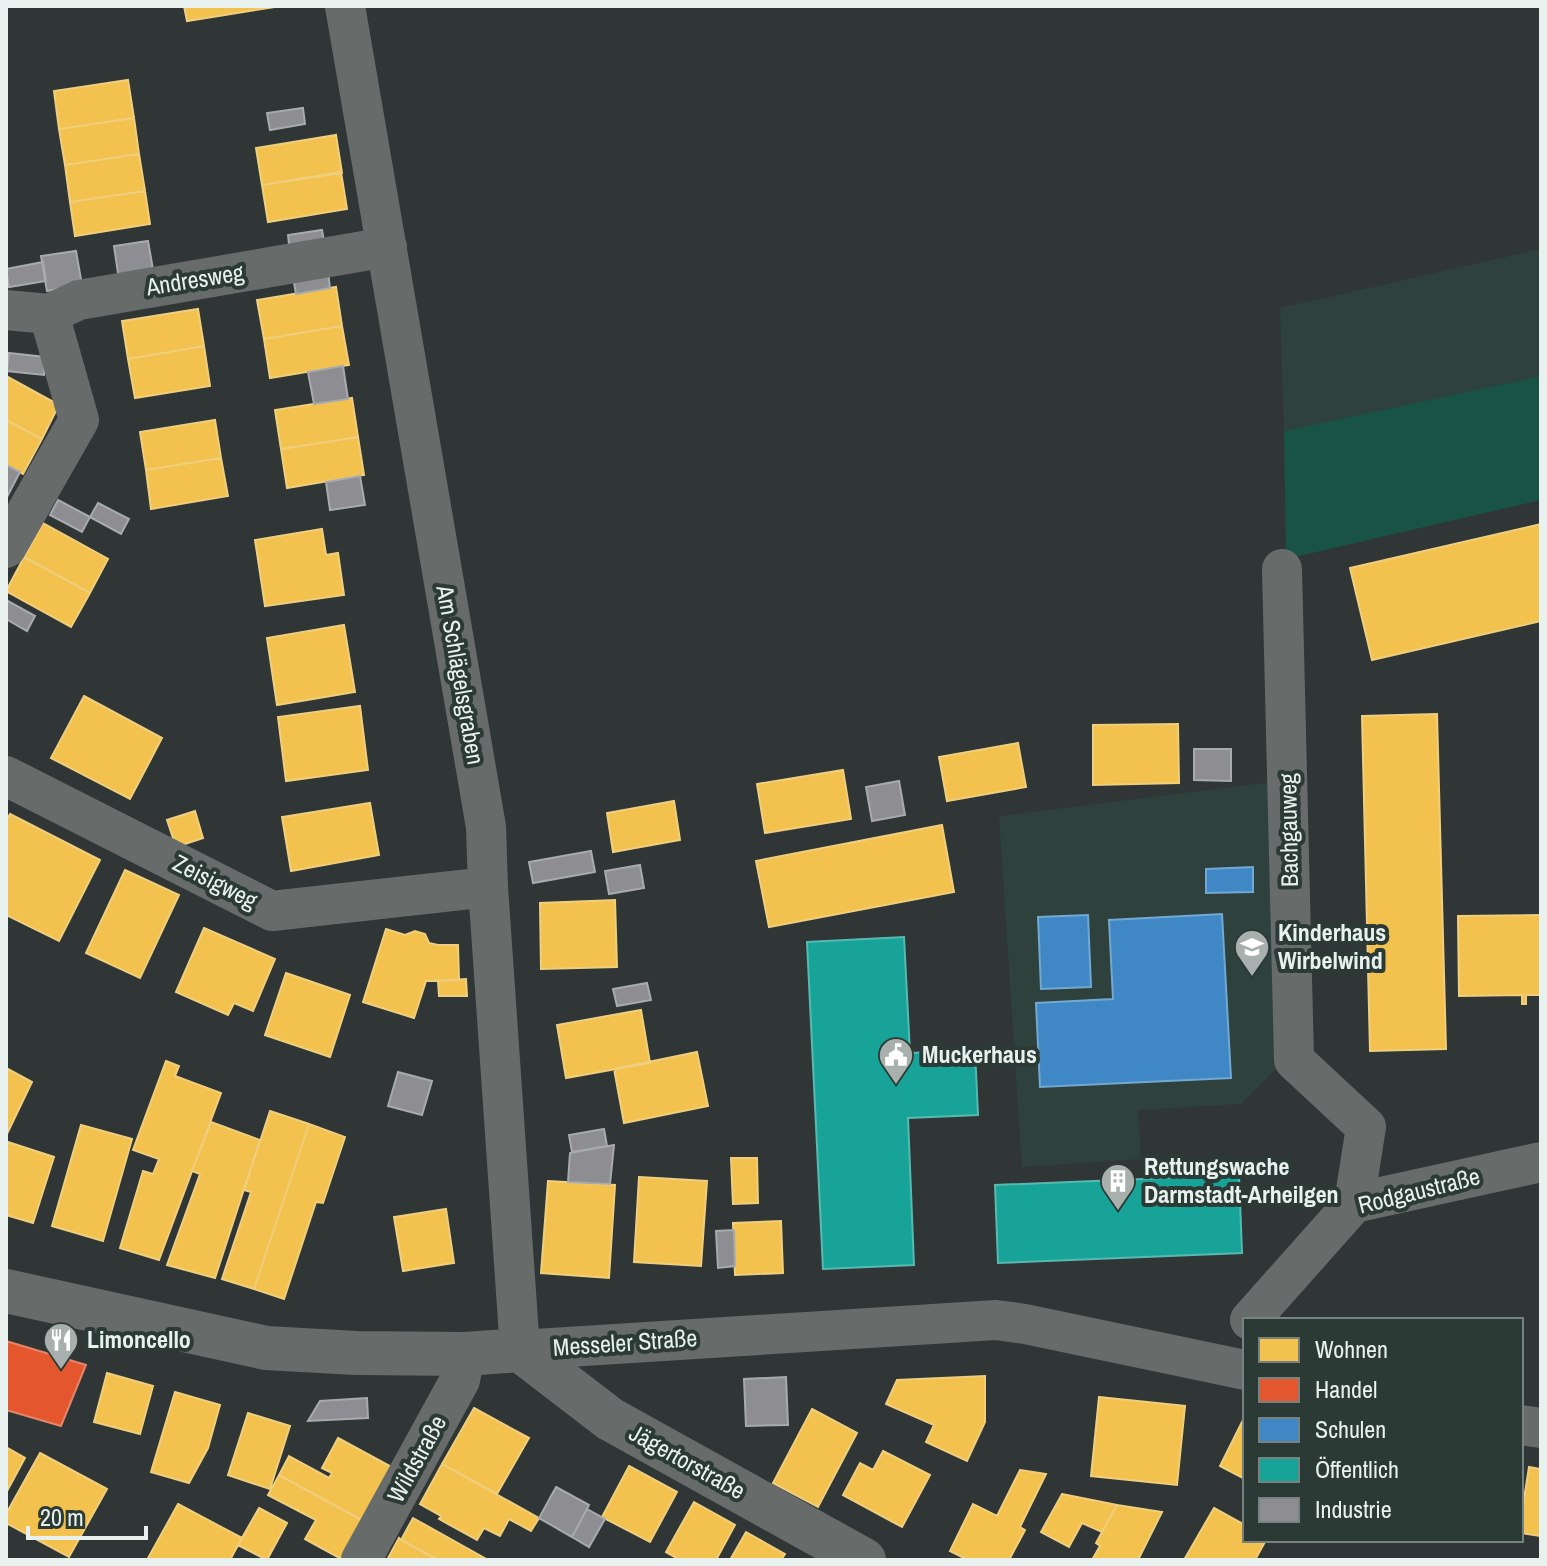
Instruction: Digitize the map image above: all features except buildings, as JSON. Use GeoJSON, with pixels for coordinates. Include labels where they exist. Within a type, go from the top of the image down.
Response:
{"type":"FeatureCollection","features":[{"type":"Feature","properties":{"kind":"street","name":"Am Schlägelsgraben"},"geometry":{"type":"LineString","coordinates":[[345,6],[486,827],[520,1350]]}},
{"type":"Feature","properties":{"kind":"street","name":"Andresweg"},"geometry":{"type":"LineString","coordinates":[[6,310],[49,314],[79,300],[387,247]]}},
{"type":"Feature","properties":{"kind":"street"},"geometry":{"type":"LineString","coordinates":[[6,548],[79,420],[49,314]]}},
{"type":"Feature","properties":{"kind":"street","name":"Bachgauweg"},"geometry":{"type":"LineString","coordinates":[[1282,569],[1294,1060],[1366,1127],[1354,1203]]}},
{"type":"Feature","properties":{"kind":"street","name":"Zeisigweg"},"geometry":{"type":"LineString","coordinates":[[6,776],[272,911],[488,887]]}},
{"type":"Feature","properties":{"kind":"street","name":"Rodgaustraße"},"geometry":{"type":"LineString","coordinates":[[1252,1318],[1354,1203],[1541,1162]]}},
{"type":"Feature","properties":{"kind":"street","name":"Messeler Straße"},"geometry":{"type":"LineString","coordinates":[[6,1291],[266,1348],[465,1354],[996,1320],[1228,1367]]}},
{"type":"Feature","properties":{"kind":"street"},"geometry":{"type":"LineString","coordinates":[[1228,1367],[1243,1331]]}},
{"type":"Feature","properties":{"kind":"street","name":"Jägertorstraße"},"geometry":{"type":"LineString","coordinates":[[520,1350],[610,1419],[864,1560]]}},
{"type":"Feature","properties":{"kind":"street","name":"Wildstraße"},"geometry":{"type":"LineString","coordinates":[[361,1560],[460,1380],[465,1354]]}},
{"type":"Feature","properties":{"kind":"shaded area"},"geometry":{"type":"Polygon","coordinates":[[[1541,249],[1541,376],[1284,431],[1280,308],[1541,249]]]}},
{"type":"Feature","properties":{"kind":"shaded area","name":"Kinderhaus Wirbelwind"},"geometry":{"type":"Polygon","coordinates":[[[1273,782],[1282,1063],[1241,1104],[1138,1110],[1141,1159],[1022,1167],[999,816],[1273,782]],[[1252,867],[1206,869],[1207,893],[1253,891],[1252,867]],[[1088,915],[1038,917],[1041,989],[1091,987],[1088,915]],[[1222,915],[1110,920],[1113,999],[1036,1003],[1040,1087],[1230,1078],[1222,915]]]}},
{"type":"Feature","properties":{"kind":"green space"},"geometry":{"type":"Polygon","coordinates":[[[1541,376],[1541,500],[1286,559],[1284,431],[1541,376]]]}},
{"type":"Feature","properties":{"kind":"place","name":"Kinderhaus Wirbelwind"},"geometry":{"type":"Point","coordinates":[1252,978]}},
{"type":"Feature","properties":{"kind":"place","name":"Muckerhaus"},"geometry":{"type":"Point","coordinates":[896,1086]}},
{"type":"Feature","properties":{"kind":"place","name":"Rettungswache Darmstadt-Arheilgen"},"geometry":{"type":"Point","coordinates":[1118,1212]}},
{"type":"Feature","properties":{"kind":"place","name":"Limoncello"},"geometry":{"type":"Point","coordinates":[61,1371]}}]}
